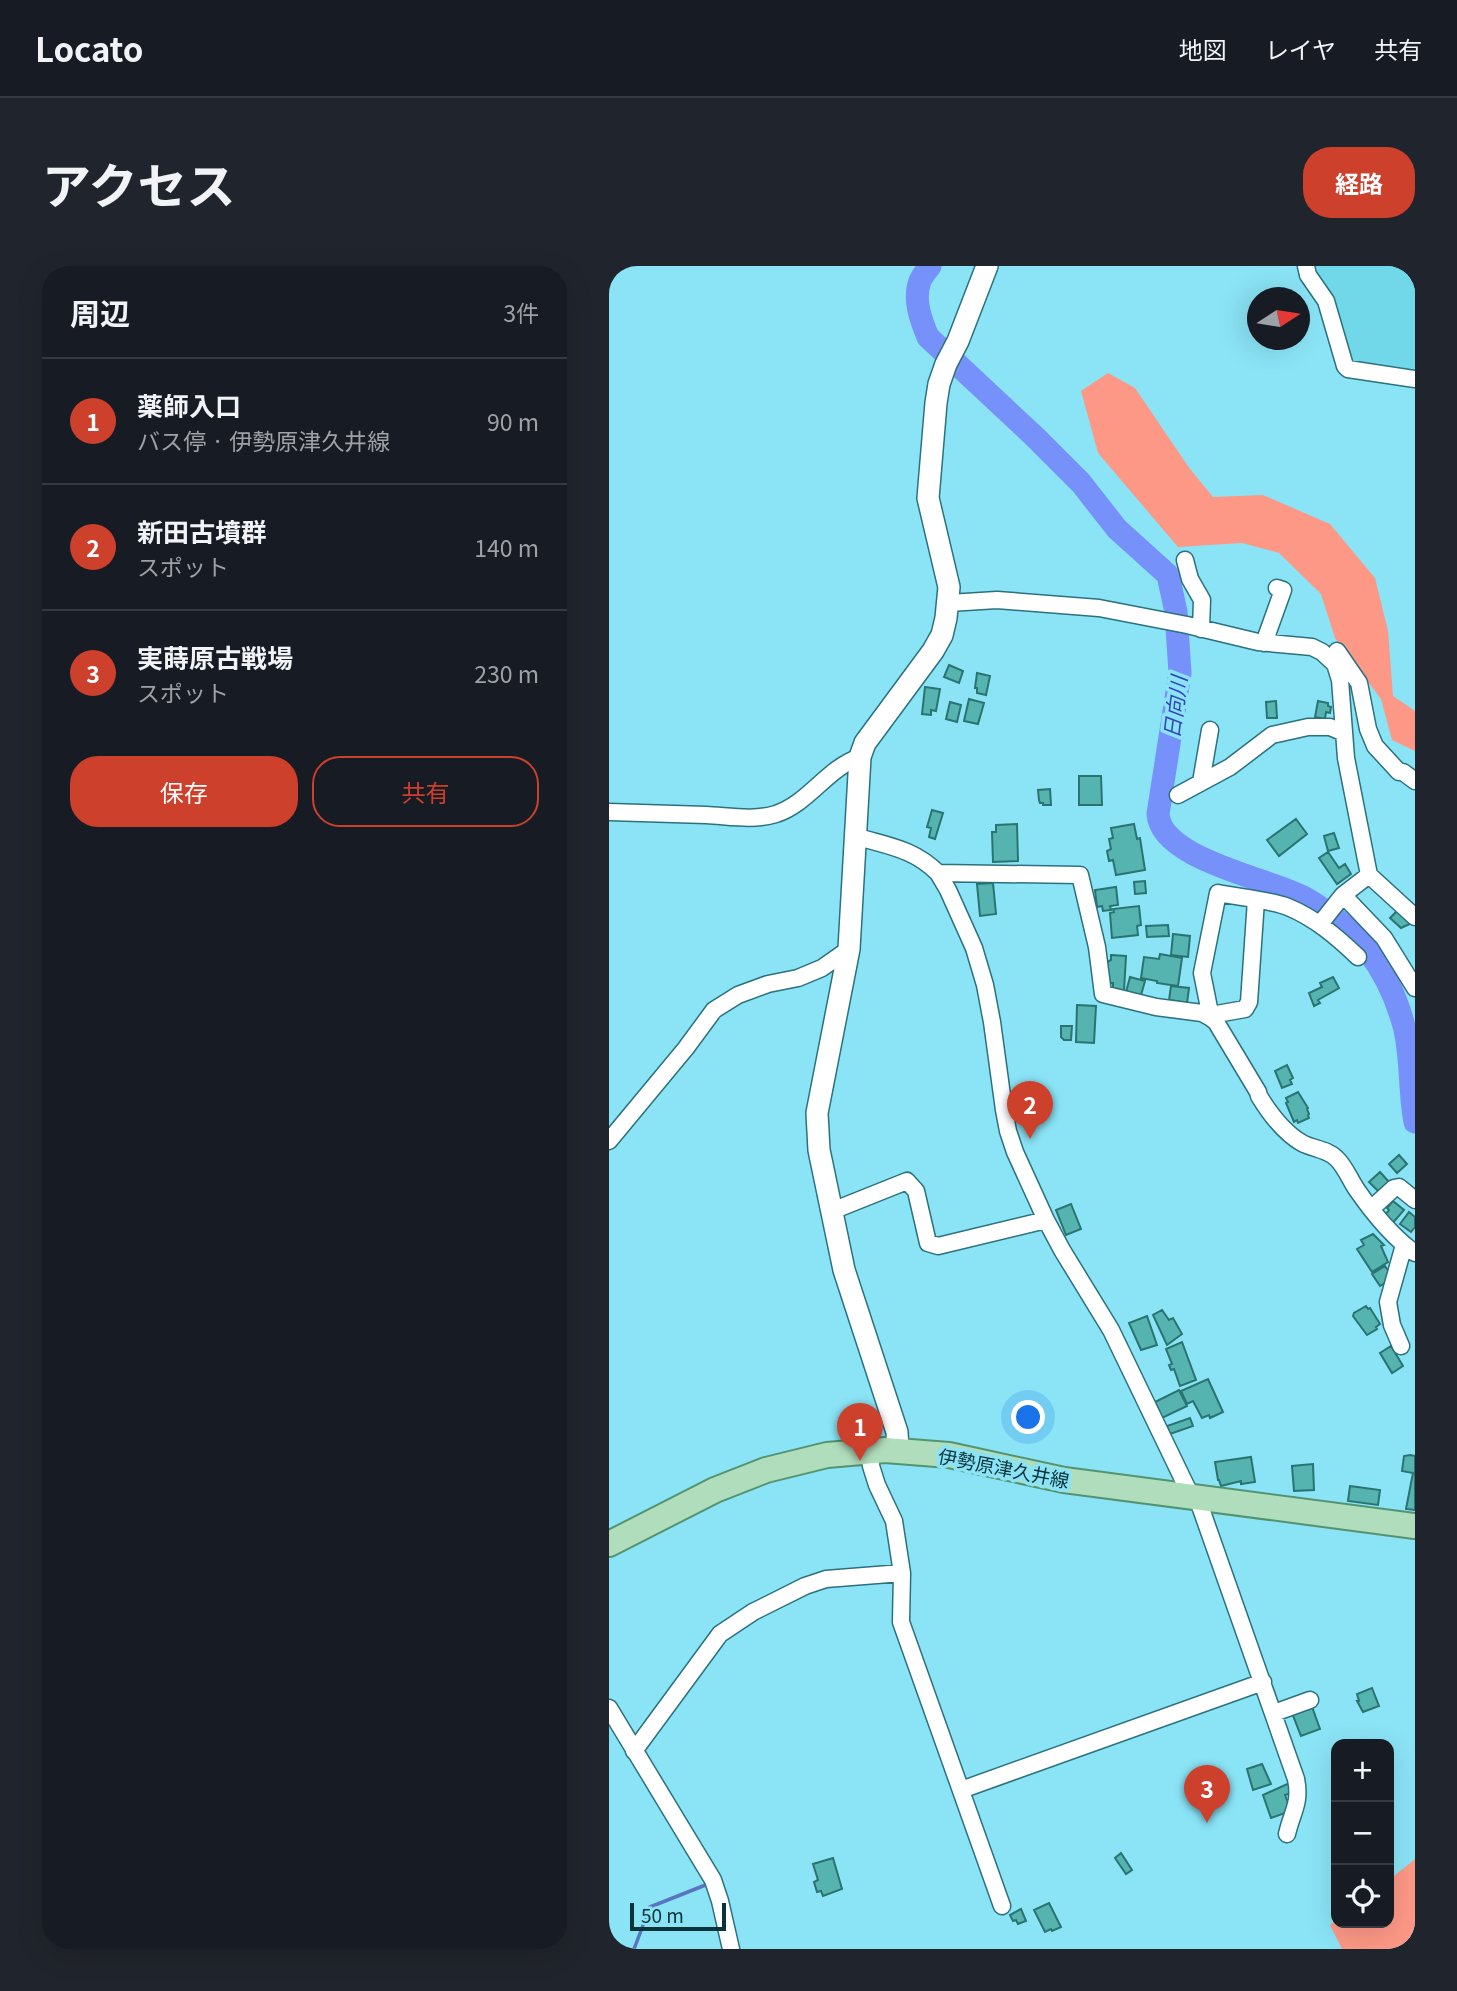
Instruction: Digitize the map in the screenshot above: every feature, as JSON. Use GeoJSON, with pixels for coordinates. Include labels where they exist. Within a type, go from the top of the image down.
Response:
{"type":"FeatureCollection","features":[{"type":"Feature","properties":{"kind":"main road","name":"伊勢原津久井線"},"geometry":{"type":"LineString","coordinates":[[609,1544],[715,1490],[756,1473],[827,1455],[898,1450],[949,1455],[1064,1480],[1415,1526]]}},
{"type":"Feature","properties":{"kind":"street"},"geometry":{"type":"LineString","coordinates":[[898,1450],[897,1432],[844,1270],[819,1150],[817,1113],[849,949],[860,757],[865,743],[933,651],[942,635],[949,603],[949,587],[928,498],[936,403],[946,364],[958,341],[987,266]]}},
{"type":"Feature","properties":{"kind":"street"},"geometry":{"type":"LineString","coordinates":[[1306,266],[1308,275],[1326,301],[1345,366],[1348,369],[1415,379]]}},
{"type":"Feature","properties":{"kind":"street"},"geometry":{"type":"LineString","coordinates":[[1185,560],[1190,579],[1202,600],[1194,627]]}},
{"type":"Feature","properties":{"kind":"street"},"geometry":{"type":"LineString","coordinates":[[1264,643],[1283,590],[1277,588]]}},
{"type":"Feature","properties":{"kind":"street"},"geometry":{"type":"LineString","coordinates":[[949,603],[997,600],[1100,608],[1264,643],[1312,648],[1322,652],[1330,658],[1338,671],[1346,758],[1369,875],[1415,917]]}},
{"type":"Feature","properties":{"kind":"street"},"geometry":{"type":"LineString","coordinates":[[1312,648],[1329,646],[1337,651],[1359,683],[1368,729],[1375,746],[1399,772],[1415,780]]}},
{"type":"Feature","properties":{"kind":"street"},"geometry":{"type":"LineString","coordinates":[[1178,795],[1230,767],[1272,735],[1308,727],[1329,727],[1344,733]]}},
{"type":"Feature","properties":{"kind":"street"},"geometry":{"type":"LineString","coordinates":[[1201,782],[1210,730]]}},
{"type":"Feature","properties":{"kind":"street"},"geometry":{"type":"LineString","coordinates":[[609,812],[752,818],[777,814],[795,804],[836,769],[860,757]]}},
{"type":"Feature","properties":{"kind":"street"},"geometry":{"type":"LineString","coordinates":[[855,836],[914,854],[926,861],[938,873],[948,890],[974,947],[985,985],[1008,1131],[1015,1152],[1045,1220],[1111,1330],[1191,1496],[1199,1503],[1287,1750],[1299,1792],[1287,1833]]}},
{"type":"Feature","properties":{"kind":"street"},"geometry":{"type":"LineString","coordinates":[[938,873],[1080,875],[1095,869]]}},
{"type":"Feature","properties":{"kind":"street"},"geometry":{"type":"LineString","coordinates":[[1080,875],[1097,947],[1103,994],[1156,1007],[1211,1016],[1245,1009],[1249,1002],[1256,900]]}},
{"type":"Feature","properties":{"kind":"street"},"geometry":{"type":"LineString","coordinates":[[1321,922],[1341,898],[1369,875]]}},
{"type":"Feature","properties":{"kind":"street"},"geometry":{"type":"LineString","coordinates":[[1358,957],[1321,922],[1286,906],[1218,893],[1202,973],[1211,1016],[1275,1120],[1304,1144],[1330,1153],[1339,1160],[1371,1209],[1410,1249],[1388,1302],[1392,1325],[1401,1346]]}},
{"type":"Feature","properties":{"kind":"street"},"geometry":{"type":"LineString","coordinates":[[1341,898],[1384,938],[1415,988]]}},
{"type":"Feature","properties":{"kind":"street"},"geometry":{"type":"LineString","coordinates":[[609,1141],[714,1010],[738,995],[798,978],[821,968],[849,949]]}},
{"type":"Feature","properties":{"kind":"street"},"geometry":{"type":"LineString","coordinates":[[832,1210],[907,1181],[916,1191],[928,1243],[939,1247],[1045,1220]]}},
{"type":"Feature","properties":{"kind":"street"},"geometry":{"type":"LineString","coordinates":[[1371,1209],[1394,1188],[1399,1187],[1415,1200]]}},
{"type":"Feature","properties":{"kind":"street"},"geometry":{"type":"LineString","coordinates":[[870,1451],[877,1485],[894,1521],[902,1573],[901,1622],[1002,1906]]}},
{"type":"Feature","properties":{"kind":"street"},"geometry":{"type":"LineString","coordinates":[[634,1751],[720,1634],[753,1612],[804,1586],[826,1579],[902,1573]]}},
{"type":"Feature","properties":{"kind":"street"},"geometry":{"type":"LineString","coordinates":[[961,1790],[1263,1682]]}},
{"type":"Feature","properties":{"kind":"street"},"geometry":{"type":"LineString","coordinates":[[1274,1713],[1310,1700]]}},
{"type":"Feature","properties":{"kind":"street"},"geometry":{"type":"LineString","coordinates":[[609,1708],[713,1880],[731,1949]]}},
{"type":"Feature","properties":{"kind":"shaded area"},"geometry":{"type":"Polygon","coordinates":[[[1310,266],[1415,266],[1415,374],[1352,363],[1310,266]]]}},
{"type":"Feature","properties":{"kind":"shaded area"},"geometry":{"type":"Polygon","coordinates":[[[1108,373],[1135,388],[1190,469],[1213,497],[1263,495],[1330,524],[1375,578],[1388,631],[1393,696],[1415,711],[1415,751],[1392,740],[1381,699],[1335,638],[1321,594],[1279,553],[1242,543],[1178,547],[1098,453],[1081,391],[1108,373]]]}},
{"type":"Feature","properties":{"kind":"shaded area"},"geometry":{"type":"Polygon","coordinates":[[[1415,1859],[1415,1949],[1342,1949],[1332,1928],[1394,1928],[1394,1876],[1415,1859]]]}},
{"type":"Feature","properties":{"kind":"building"},"geometry":{"type":"Polygon","coordinates":[[[949,665],[963,671],[959,683],[944,677],[949,665]]]}},
{"type":"Feature","properties":{"kind":"building"},"geometry":{"type":"Polygon","coordinates":[[[977,673],[990,676],[986,695],[977,693],[977,673]]]}},
{"type":"Feature","properties":{"kind":"building"},"geometry":{"type":"Polygon","coordinates":[[[925,687],[940,689],[936,711],[931,710],[931,715],[922,714],[925,687]]]}},
{"type":"Feature","properties":{"kind":"building"},"geometry":{"type":"Polygon","coordinates":[[[969,699],[984,703],[978,724],[964,721],[969,699]]]}},
{"type":"Feature","properties":{"kind":"building"},"geometry":{"type":"Polygon","coordinates":[[[1276,701],[1277,718],[1267,718],[1266,702],[1276,701]]]}},
{"type":"Feature","properties":{"kind":"building"},"geometry":{"type":"Polygon","coordinates":[[[1318,701],[1328,703],[1331,707],[1330,713],[1326,712],[1325,719],[1315,717],[1318,701]]]}},
{"type":"Feature","properties":{"kind":"building"},"geometry":{"type":"Polygon","coordinates":[[[950,702],[961,705],[957,722],[946,719],[950,702]]]}},
{"type":"Feature","properties":{"kind":"building"},"geometry":{"type":"Polygon","coordinates":[[[1079,776],[1101,776],[1102,805],[1079,805],[1079,776]]]}},
{"type":"Feature","properties":{"kind":"building"},"geometry":{"type":"Polygon","coordinates":[[[1050,789],[1051,805],[1043,805],[1039,800],[1038,790],[1050,789]]]}},
{"type":"Feature","properties":{"kind":"building"},"geometry":{"type":"Polygon","coordinates":[[[932,810],[943,813],[935,839],[929,837],[931,828],[927,827],[932,810]]]}},
{"type":"Feature","properties":{"kind":"building"},"geometry":{"type":"Polygon","coordinates":[[[1296,819],[1307,834],[1279,856],[1267,840],[1296,819]]]}},
{"type":"Feature","properties":{"kind":"building"},"geometry":{"type":"Polygon","coordinates":[[[1017,824],[1018,861],[993,862],[992,832],[996,832],[996,825],[1017,824]]]}},
{"type":"Feature","properties":{"kind":"building"},"geometry":{"type":"Polygon","coordinates":[[[1134,824],[1137,839],[1140,838],[1145,870],[1116,875],[1113,860],[1109,861],[1107,851],[1111,849],[1109,839],[1113,838],[1111,828],[1134,824]]]}},
{"type":"Feature","properties":{"kind":"building"},"geometry":{"type":"Polygon","coordinates":[[[1334,833],[1339,848],[1328,851],[1324,836],[1334,833]]]}},
{"type":"Feature","properties":{"kind":"building"},"geometry":{"type":"Polygon","coordinates":[[[1328,852],[1339,868],[1345,864],[1351,874],[1337,884],[1319,858],[1328,852]]]}},
{"type":"Feature","properties":{"kind":"building"},"geometry":{"type":"Polygon","coordinates":[[[1145,881],[1146,893],[1135,894],[1134,882],[1145,881]]]}},
{"type":"Feature","properties":{"kind":"building"},"geometry":{"type":"Polygon","coordinates":[[[993,883],[996,914],[980,916],[977,884],[993,883]]]}},
{"type":"Feature","properties":{"kind":"building"},"geometry":{"type":"Polygon","coordinates":[[[1116,887],[1118,905],[1103,911],[1102,906],[1097,907],[1095,890],[1116,887]]]}},
{"type":"Feature","properties":{"kind":"building"},"geometry":{"type":"Polygon","coordinates":[[[1139,906],[1141,925],[1137,926],[1138,935],[1112,938],[1110,913],[1114,912],[1113,909],[1139,906]]]}},
{"type":"Feature","properties":{"kind":"building"},"geometry":{"type":"Polygon","coordinates":[[[1398,910],[1412,923],[1401,928],[1390,918],[1398,910]]]}},
{"type":"Feature","properties":{"kind":"building"},"geometry":{"type":"Polygon","coordinates":[[[1168,925],[1169,936],[1147,937],[1146,926],[1168,925]]]}},
{"type":"Feature","properties":{"kind":"building"},"geometry":{"type":"Polygon","coordinates":[[[1173,934],[1190,936],[1188,957],[1171,955],[1173,934]]]}},
{"type":"Feature","properties":{"kind":"building"},"geometry":{"type":"Polygon","coordinates":[[[1160,954],[1182,958],[1178,986],[1141,978],[1144,957],[1159,959],[1160,954]]]}},
{"type":"Feature","properties":{"kind":"building"},"geometry":{"type":"Polygon","coordinates":[[[1111,955],[1126,956],[1124,991],[1113,992],[1113,983],[1108,983],[1107,962],[1111,960],[1111,955]]]}},
{"type":"Feature","properties":{"kind":"building"},"geometry":{"type":"Polygon","coordinates":[[[1130,977],[1145,981],[1141,995],[1126,992],[1130,977]]]}},
{"type":"Feature","properties":{"kind":"building"},"geometry":{"type":"Polygon","coordinates":[[[1333,977],[1339,988],[1318,1000],[1320,1003],[1314,1006],[1309,993],[1322,987],[1320,983],[1333,977]]]}},
{"type":"Feature","properties":{"kind":"building"},"geometry":{"type":"Polygon","coordinates":[[[1171,986],[1189,988],[1187,1003],[1169,1000],[1171,986]]]}},
{"type":"Feature","properties":{"kind":"building"},"geometry":{"type":"Polygon","coordinates":[[[1077,1005],[1096,1006],[1094,1043],[1076,1042],[1077,1005]]]}},
{"type":"Feature","properties":{"kind":"building"},"geometry":{"type":"Polygon","coordinates":[[[1061,1026],[1072,1026],[1071,1040],[1061,1037],[1061,1026]]]}},
{"type":"Feature","properties":{"kind":"building"},"geometry":{"type":"Polygon","coordinates":[[[1287,1065],[1293,1078],[1290,1080],[1292,1084],[1282,1088],[1275,1071],[1287,1065]]]}},
{"type":"Feature","properties":{"kind":"building"},"geometry":{"type":"Polygon","coordinates":[[[1298,1092],[1308,1108],[1309,1118],[1298,1123],[1297,1120],[1294,1122],[1286,1098],[1298,1092]]]}},
{"type":"Feature","properties":{"kind":"building"},"geometry":{"type":"Polygon","coordinates":[[[1399,1155],[1407,1164],[1397,1173],[1389,1164],[1399,1155]]]}},
{"type":"Feature","properties":{"kind":"building"},"geometry":{"type":"Polygon","coordinates":[[[1380,1172],[1389,1182],[1378,1191],[1369,1182],[1380,1172]]]}},
{"type":"Feature","properties":{"kind":"building"},"geometry":{"type":"Polygon","coordinates":[[[1393,1201],[1404,1210],[1392,1224],[1385,1215],[1393,1201]]]}},
{"type":"Feature","properties":{"kind":"building"},"geometry":{"type":"Polygon","coordinates":[[[1071,1204],[1081,1229],[1066,1235],[1056,1210],[1071,1204]]]}},
{"type":"Feature","properties":{"kind":"building"},"geometry":{"type":"Polygon","coordinates":[[[1409,1212],[1415,1217],[1415,1227],[1411,1232],[1400,1224],[1409,1212]]]}},
{"type":"Feature","properties":{"kind":"building"},"geometry":{"type":"Polygon","coordinates":[[[1373,1234],[1384,1245],[1381,1246],[1388,1262],[1372,1272],[1357,1249],[1364,1245],[1361,1240],[1373,1234]]]}},
{"type":"Feature","properties":{"kind":"building"},"geometry":{"type":"Polygon","coordinates":[[[1385,1266],[1391,1275],[1390,1280],[1380,1286],[1372,1274],[1385,1266]]]}},
{"type":"Feature","properties":{"kind":"building"},"geometry":{"type":"Polygon","coordinates":[[[1366,1306],[1380,1324],[1367,1335],[1353,1316],[1366,1306]]]}},
{"type":"Feature","properties":{"kind":"building"},"geometry":{"type":"Polygon","coordinates":[[[1162,1310],[1169,1320],[1173,1318],[1182,1334],[1167,1345],[1153,1315],[1162,1310]]]}},
{"type":"Feature","properties":{"kind":"building"},"geometry":{"type":"Polygon","coordinates":[[[1147,1316],[1157,1345],[1141,1350],[1129,1323],[1147,1316]]]}},
{"type":"Feature","properties":{"kind":"building"},"geometry":{"type":"Polygon","coordinates":[[[1182,1342],[1196,1380],[1180,1386],[1174,1369],[1171,1370],[1169,1365],[1172,1364],[1166,1349],[1182,1342]]]}},
{"type":"Feature","properties":{"kind":"building"},"geometry":{"type":"Polygon","coordinates":[[[1391,1346],[1403,1366],[1392,1373],[1380,1353],[1391,1346]]]}},
{"type":"Feature","properties":{"kind":"building"},"geometry":{"type":"Polygon","coordinates":[[[1208,1379],[1223,1412],[1210,1418],[1209,1415],[1202,1418],[1193,1401],[1187,1404],[1181,1391],[1208,1379]]]}},
{"type":"Feature","properties":{"kind":"building"},"geometry":{"type":"Polygon","coordinates":[[[1179,1390],[1187,1406],[1162,1418],[1155,1402],[1179,1390]]]}},
{"type":"Feature","properties":{"kind":"building"},"geometry":{"type":"Polygon","coordinates":[[[1190,1418],[1193,1426],[1170,1434],[1167,1426],[1190,1418]]]}},
{"type":"Feature","properties":{"kind":"building"},"geometry":{"type":"Polygon","coordinates":[[[1404,1456],[1415,1456],[1415,1510],[1406,1509],[1413,1473],[1402,1471],[1404,1456]]]}},
{"type":"Feature","properties":{"kind":"building"},"geometry":{"type":"Polygon","coordinates":[[[1251,1457],[1255,1482],[1241,1484],[1241,1481],[1221,1486],[1215,1462],[1251,1457]]]}},
{"type":"Feature","properties":{"kind":"building"},"geometry":{"type":"Polygon","coordinates":[[[1313,1464],[1314,1490],[1294,1491],[1292,1466],[1313,1464]]]}},
{"type":"Feature","properties":{"kind":"building"},"geometry":{"type":"Polygon","coordinates":[[[1350,1486],[1380,1490],[1378,1505],[1348,1501],[1350,1486]]]}},
{"type":"Feature","properties":{"kind":"building"},"geometry":{"type":"Polygon","coordinates":[[[1372,1688],[1379,1706],[1363,1712],[1357,1701],[1357,1694],[1372,1688]]]}},
{"type":"Feature","properties":{"kind":"building"},"geometry":{"type":"Polygon","coordinates":[[[1311,1704],[1320,1729],[1301,1736],[1292,1713],[1311,1704]]]}},
{"type":"Feature","properties":{"kind":"building"},"geometry":{"type":"Polygon","coordinates":[[[1262,1764],[1271,1784],[1253,1790],[1247,1769],[1262,1764]]]}},
{"type":"Feature","properties":{"kind":"building"},"geometry":{"type":"Polygon","coordinates":[[[1292,1782],[1295,1792],[1285,1795],[1291,1811],[1271,1818],[1263,1795],[1292,1782]]]}},
{"type":"Feature","properties":{"kind":"building"},"geometry":{"type":"Polygon","coordinates":[[[1121,1853],[1132,1870],[1126,1874],[1115,1858],[1121,1853]]]}},
{"type":"Feature","properties":{"kind":"building"},"geometry":{"type":"Polygon","coordinates":[[[833,1858],[842,1889],[823,1896],[821,1891],[817,1892],[814,1882],[818,1880],[813,1864],[833,1858]]]}},
{"type":"Feature","properties":{"kind":"building"},"geometry":{"type":"Polygon","coordinates":[[[1049,1903],[1061,1927],[1045,1932],[1034,1910],[1049,1903]]]}},
{"type":"Feature","properties":{"kind":"building"},"geometry":{"type":"Polygon","coordinates":[[[1021,1909],[1026,1921],[1018,1924],[1010,1915],[1021,1909]]]}},
{"type":"Feature","properties":{"kind":"waterway","name":"日向川"},"geometry":{"type":"LineString","coordinates":[[930,266],[920,281],[917,295],[928,337],[1035,437],[1081,483],[1117,529],[1168,575],[1176,612],[1180,673],[1158,814],[1164,830],[1178,844],[1197,856],[1305,898],[1340,922],[1368,951],[1389,985],[1404,1026],[1415,1122]]}},
{"type":"Feature","properties":{"kind":"waterway"},"geometry":{"type":"LineString","coordinates":[[634,1949],[650,1907],[708,1884]]}},
{"type":"Feature","properties":{"kind":"place","name":"新田古墳群"},"geometry":{"type":"Point","coordinates":[1030,1139]}},
{"type":"Feature","properties":{"kind":"place","name":"薬師入口"},"geometry":{"type":"Point","coordinates":[860,1461]}},
{"type":"Feature","properties":{"kind":"place","name":"実蒔原古戦場"},"geometry":{"type":"Point","coordinates":[1207,1823]}}]}
